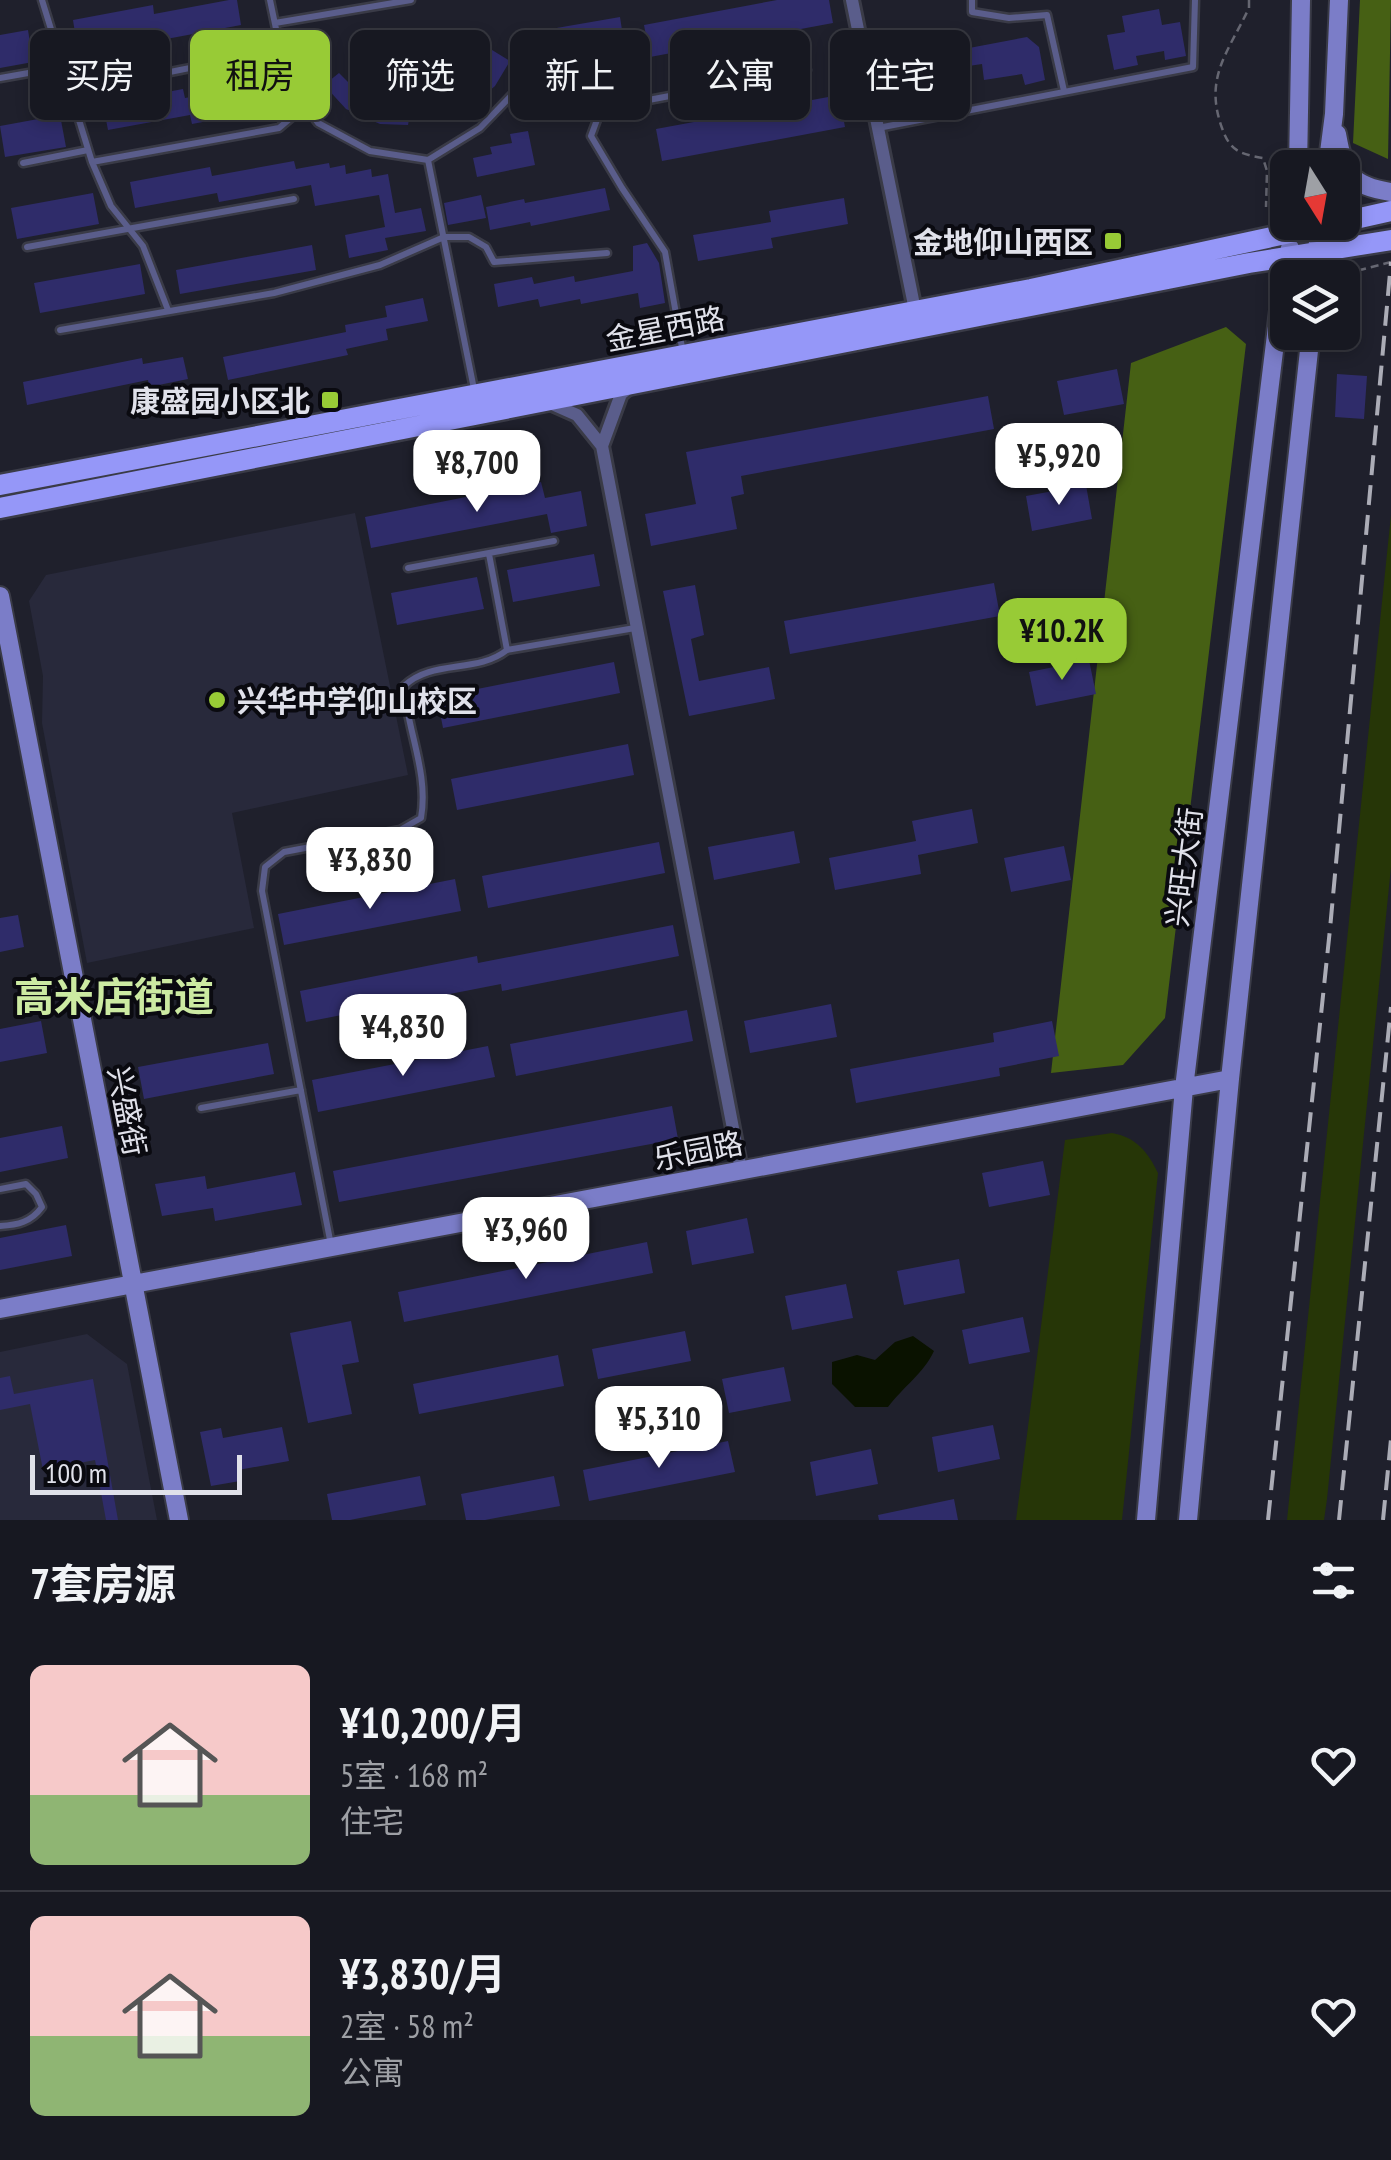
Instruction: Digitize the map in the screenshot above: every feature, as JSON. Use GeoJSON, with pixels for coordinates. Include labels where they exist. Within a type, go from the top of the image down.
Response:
{"type":"FeatureCollection","features":[{"type":"Feature","properties":{"kind":"main road"},"geometry":{"type":"LineString","coordinates":[[1298,150],[1302,0]]}},
{"type":"Feature","properties":{"kind":"main road"},"geometry":{"type":"LineString","coordinates":[[1329,150],[1339,0]]}},
{"type":"Feature","properties":{"kind":"main road"},"geometry":{"type":"LineString","coordinates":[[1334,114],[1342,161],[1348,170],[1365,188],[1391,192]]}},
{"type":"Feature","properties":{"kind":"main road"},"geometry":{"type":"LineString","coordinates":[[1360,222],[1387,215]]}},
{"type":"Feature","properties":{"kind":"main road","name":"金星西路"},"geometry":{"type":"LineString","coordinates":[[1360,219],[1387,215]]}},
{"type":"Feature","properties":{"kind":"main road","name":"金星西路"},"geometry":{"type":"LineString","coordinates":[[0,485],[915,310],[1270,233]]}},
{"type":"Feature","properties":{"kind":"main road"},"geometry":{"type":"LineString","coordinates":[[1360,237],[1391,240]]}},
{"type":"Feature","properties":{"kind":"main road","name":"兴旺大街"},"geometry":{"type":"LineString","coordinates":[[1146,1520],[1184,1088],[1291,240]]}},
{"type":"Feature","properties":{"kind":"main road","name":"金星西路"},"geometry":{"type":"LineString","coordinates":[[0,508],[1288,256],[1310,240]]}},
{"type":"Feature","properties":{"kind":"main road"},"geometry":{"type":"LineString","coordinates":[[1188,1520],[1230,1080],[1310,350]]}},
{"type":"Feature","properties":{"kind":"main road","name":"兴盛街"},"geometry":{"type":"LineString","coordinates":[[0,596],[179,1520]]}},
{"type":"Feature","properties":{"kind":"main road","name":"乐园路"},"geometry":{"type":"LineString","coordinates":[[0,1309],[1230,1080]]}},
{"type":"Feature","properties":{"kind":"street"},"geometry":{"type":"LineString","coordinates":[[852,0],[915,310]]}},
{"type":"Feature","properties":{"kind":"street"},"geometry":{"type":"LineString","coordinates":[[602,446],[621,394],[637,382]]}},
{"type":"Feature","properties":{"kind":"street"},"geometry":{"type":"LineString","coordinates":[[542,401],[576,414],[602,446],[741,1170]]}},
{"type":"Feature","properties":{"kind":"lane"},"geometry":{"type":"LineString","coordinates":[[42,0],[51,30]]}},
{"type":"Feature","properties":{"kind":"lane"},"geometry":{"type":"LineString","coordinates":[[270,0],[276,30]]}},
{"type":"Feature","properties":{"kind":"lane"},"geometry":{"type":"LineString","coordinates":[[275,23],[411,0]]}},
{"type":"Feature","properties":{"kind":"lane"},"geometry":{"type":"LineString","coordinates":[[972,0],[972,12],[1009,18],[1047,15],[1064,91]]}},
{"type":"Feature","properties":{"kind":"lane"},"geometry":{"type":"LineString","coordinates":[[877,128],[1193,67],[1196,0]]}},
{"type":"Feature","properties":{"kind":"lane"},"geometry":{"type":"LineString","coordinates":[[0,78],[30,73]]}},
{"type":"Feature","properties":{"kind":"lane"},"geometry":{"type":"LineString","coordinates":[[670,96],[600,109],[592,136],[665,252],[684,355]]}},
{"type":"Feature","properties":{"kind":"lane"},"geometry":{"type":"LineString","coordinates":[[316,120],[370,151],[428,160],[480,128],[510,97]]}},
{"type":"Feature","properties":{"kind":"lane"},"geometry":{"type":"LineString","coordinates":[[79,120],[111,206],[143,246],[168,310]]}},
{"type":"Feature","properties":{"kind":"lane"},"geometry":{"type":"LineString","coordinates":[[92,162],[278,128],[288,120]]}},
{"type":"Feature","properties":{"kind":"lane"},"geometry":{"type":"LineString","coordinates":[[23,163],[88,150]]}},
{"type":"Feature","properties":{"kind":"lane"},"geometry":{"type":"LineString","coordinates":[[428,160],[474,395]]}},
{"type":"Feature","properties":{"kind":"lane"},"geometry":{"type":"LineString","coordinates":[[27,247],[294,198]]}},
{"type":"Feature","properties":{"kind":"lane"},"geometry":{"type":"LineString","coordinates":[[60,330],[274,292],[362,270],[444,237],[470,237],[486,248],[494,262],[607,254]]}},
{"type":"Feature","properties":{"kind":"lane"},"geometry":{"type":"LineString","coordinates":[[408,568],[554,541]]}},
{"type":"Feature","properties":{"kind":"lane"},"geometry":{"type":"LineString","coordinates":[[489,554],[507,650]]}},
{"type":"Feature","properties":{"kind":"lane"},"geometry":{"type":"LineString","coordinates":[[332,1246],[262,890],[265,867],[284,852],[400,830],[421,818],[425,796],[404,686],[418,673],[496,658],[507,650],[635,628]]}},
{"type":"Feature","properties":{"kind":"lane"},"geometry":{"type":"LineString","coordinates":[[202,1108],[300,1090]]}},
{"type":"Feature","properties":{"kind":"lane"},"geometry":{"type":"LineString","coordinates":[[0,1189],[26,1184],[42,1207],[18,1225],[0,1226]]}},
{"type":"Feature","properties":{"kind":"path"},"geometry":{"type":"LineString","coordinates":[[1249,0],[1214,84],[1213,104],[1227,144],[1238,154],[1263,158],[1267,171],[1266,206]]}},
{"type":"Feature","properties":{"kind":"path"},"geometry":{"type":"LineString","coordinates":[[1360,270],[1391,262]]}},
{"type":"Feature","properties":{"kind":"shaded area","name":"兴华中学仰山校区"},"geometry":{"type":"Polygon","coordinates":[[[355,513],[408,775],[232,813],[254,928],[87,963],[42,723],[43,676],[29,601],[46,575],[355,513]]]}},
{"type":"Feature","properties":{"kind":"shaded area"},"geometry":{"type":"Polygon","coordinates":[[[87,1334],[127,1364],[157,1520],[0,1520],[0,1352],[87,1334]]]}},
{"type":"Feature","properties":{"kind":"shaded area"},"geometry":{"type":"Polygon","coordinates":[[[913,1336],[934,1351],[888,1407],[855,1407],[832,1384],[832,1362],[857,1355],[875,1360],[895,1342],[913,1336]]]}},
{"type":"Feature","properties":{"kind":"green space"},"geometry":{"type":"Polygon","coordinates":[[[1360,0],[1391,0],[1388,159],[1353,143],[1360,0]]]}},
{"type":"Feature","properties":{"kind":"green space"},"geometry":{"type":"Polygon","coordinates":[[[1226,327],[1246,344],[1165,1018],[1123,1065],[1051,1073],[1131,363],[1226,327]]]}},
{"type":"Feature","properties":{"kind":"green space"},"geometry":{"type":"Polygon","coordinates":[[[1391,515],[1391,867],[1327,1499],[1324,1520],[1287,1520],[1391,515]]]}},
{"type":"Feature","properties":{"kind":"green space"},"geometry":{"type":"Polygon","coordinates":[[[1112,1133],[1140,1147],[1158,1173],[1122,1520],[1016,1520],[1065,1140],[1112,1133]]]}},
{"type":"Feature","properties":{"kind":"building"},"geometry":{"type":"Polygon","coordinates":[[[237,0],[241,25],[190,30],[190,35],[170,38],[170,30],[75,30],[73,20],[153,5],[154,14],[237,0]]]}},
{"type":"Feature","properties":{"kind":"building"},"geometry":{"type":"Polygon","coordinates":[[[777,0],[829,0],[833,23],[795,30],[670,30],[670,53],[650,57],[650,30],[645,30],[644,25],[777,0]]]}},
{"type":"Feature","properties":{"kind":"building"},"geometry":{"type":"Polygon","coordinates":[[[1159,9],[1162,25],[1180,22],[1186,56],[1165,60],[1164,51],[1136,56],[1138,65],[1114,70],[1107,35],[1125,32],[1122,16],[1159,9]]]}},
{"type":"Feature","properties":{"kind":"building"},"geometry":{"type":"Polygon","coordinates":[[[620,17],[622,30],[545,30],[620,17]]]}},
{"type":"Feature","properties":{"kind":"building"},"geometry":{"type":"Polygon","coordinates":[[[28,30],[30,63],[0,68],[0,35],[28,30]]]}},
{"type":"Feature","properties":{"kind":"building"},"geometry":{"type":"Polygon","coordinates":[[[1027,37],[1039,47],[1045,80],[1025,85],[1022,74],[984,80],[982,64],[970,66],[970,48],[1027,37]]]}},
{"type":"Feature","properties":{"kind":"building"},"geometry":{"type":"Polygon","coordinates":[[[492,50],[510,61],[490,90],[492,50]]]}},
{"type":"Feature","properties":{"kind":"building"},"geometry":{"type":"Polygon","coordinates":[[[339,73],[350,84],[350,111],[330,92],[330,80],[339,73]]]}},
{"type":"Feature","properties":{"kind":"building"},"geometry":{"type":"Polygon","coordinates":[[[183,89],[185,98],[190,97],[190,115],[170,119],[170,91],[183,89]]]}},
{"type":"Feature","properties":{"kind":"building"},"geometry":{"type":"Polygon","coordinates":[[[830,97],[830,120],[844,120],[845,127],[662,161],[656,129],[704,120],[810,120],[810,100],[830,97]]]}},
{"type":"Feature","properties":{"kind":"building"},"geometry":{"type":"Polygon","coordinates":[[[61,120],[66,147],[5,157],[0,126],[61,120]]]}},
{"type":"Feature","properties":{"kind":"building"},"geometry":{"type":"Polygon","coordinates":[[[106,120],[163,120],[108,130],[106,120]]]}},
{"type":"Feature","properties":{"kind":"building"},"geometry":{"type":"Polygon","coordinates":[[[371,120],[409,120],[408,125],[371,120]]]}},
{"type":"Feature","properties":{"kind":"building"},"geometry":{"type":"Polygon","coordinates":[[[528,131],[535,165],[477,177],[473,158],[492,154],[490,147],[512,143],[510,134],[528,131]]]}},
{"type":"Feature","properties":{"kind":"building"},"geometry":{"type":"Polygon","coordinates":[[[294,161],[296,169],[329,163],[330,168],[345,165],[346,174],[371,169],[372,177],[388,174],[395,213],[421,208],[426,231],[385,238],[388,250],[349,258],[345,235],[385,227],[379,195],[315,206],[311,185],[219,202],[217,193],[135,208],[130,182],[210,167],[212,176],[294,161]]]}},
{"type":"Feature","properties":{"kind":"building"},"geometry":{"type":"Polygon","coordinates":[[[605,188],[610,210],[490,230],[486,207],[605,188]]]}},
{"type":"Feature","properties":{"kind":"building"},"geometry":{"type":"Polygon","coordinates":[[[93,193],[99,224],[17,239],[11,208],[93,193]]]}},
{"type":"Feature","properties":{"kind":"building"},"geometry":{"type":"Polygon","coordinates":[[[481,195],[486,218],[448,225],[444,203],[481,195]]]}},
{"type":"Feature","properties":{"kind":"building"},"geometry":{"type":"Polygon","coordinates":[[[844,198],[848,224],[771,238],[773,248],[698,261],[693,235],[771,222],[769,211],[844,198]]]}},
{"type":"Feature","properties":{"kind":"building"},"geometry":{"type":"Polygon","coordinates":[[[647,243],[659,263],[665,303],[640,308],[638,293],[581,304],[580,299],[540,307],[538,299],[498,307],[494,284],[532,277],[534,284],[574,276],[575,282],[633,271],[633,246],[647,243]]]}},
{"type":"Feature","properties":{"kind":"building"},"geometry":{"type":"Polygon","coordinates":[[[312,245],[316,270],[180,294],[176,270],[312,245]]]}},
{"type":"Feature","properties":{"kind":"building"},"geometry":{"type":"Polygon","coordinates":[[[140,264],[145,294],[40,313],[34,283],[140,264]]]}},
{"type":"Feature","properties":{"kind":"building"},"geometry":{"type":"Polygon","coordinates":[[[423,298],[428,321],[386,329],[388,340],[346,349],[348,355],[228,380],[223,357],[346,332],[345,325],[387,317],[385,306],[423,298]]]}},
{"type":"Feature","properties":{"kind":"building"},"geometry":{"type":"Polygon","coordinates":[[[183,357],[188,379],[149,387],[148,380],[27,405],[23,382],[142,358],[143,364],[183,357]]]}},
{"type":"Feature","properties":{"kind":"building"},"geometry":{"type":"Polygon","coordinates":[[[1117,369],[1124,404],[1064,415],[1057,381],[1117,369]]]}},
{"type":"Feature","properties":{"kind":"building"},"geometry":{"type":"Polygon","coordinates":[[[1337,374],[1367,376],[1364,419],[1335,417],[1337,374]]]}},
{"type":"Feature","properties":{"kind":"building"},"geometry":{"type":"Polygon","coordinates":[[[988,396],[994,429],[741,476],[744,494],[731,497],[737,529],[651,546],[645,514],[696,504],[686,452],[988,396]]]}},
{"type":"Feature","properties":{"kind":"building"},"geometry":{"type":"Polygon","coordinates":[[[541,482],[545,498],[581,491],[587,526],[551,533],[547,514],[371,548],[365,517],[541,482]]]}},
{"type":"Feature","properties":{"kind":"building"},"geometry":{"type":"Polygon","coordinates":[[[1086,485],[1092,519],[1032,531],[1026,496],[1086,485]]]}},
{"type":"Feature","properties":{"kind":"building"},"geometry":{"type":"Polygon","coordinates":[[[594,554],[600,586],[513,602],[507,570],[594,554]]]}},
{"type":"Feature","properties":{"kind":"building"},"geometry":{"type":"Polygon","coordinates":[[[477,577],[484,609],[397,625],[391,593],[477,577]]]}},
{"type":"Feature","properties":{"kind":"building"},"geometry":{"type":"Polygon","coordinates":[[[994,583],[1000,616],[790,654],[784,621],[994,583]]]}},
{"type":"Feature","properties":{"kind":"building"},"geometry":{"type":"Polygon","coordinates":[[[695,585],[704,635],[691,639],[699,681],[769,667],[775,699],[689,716],[663,591],[695,585]]]}},
{"type":"Feature","properties":{"kind":"building"},"geometry":{"type":"Polygon","coordinates":[[[1089,660],[1096,694],[1036,706],[1029,672],[1089,660]]]}},
{"type":"Feature","properties":{"kind":"building"},"geometry":{"type":"Polygon","coordinates":[[[614,662],[620,693],[443,728],[437,697],[614,662]]]}},
{"type":"Feature","properties":{"kind":"building"},"geometry":{"type":"Polygon","coordinates":[[[628,744],[634,775],[457,810],[451,779],[628,744]]]}},
{"type":"Feature","properties":{"kind":"building"},"geometry":{"type":"Polygon","coordinates":[[[972,809],[978,843],[918,855],[921,874],[835,890],[829,858],[916,841],[912,821],[972,809]]]}},
{"type":"Feature","properties":{"kind":"building"},"geometry":{"type":"Polygon","coordinates":[[[794,831],[800,863],[714,880],[708,847],[794,831]]]}},
{"type":"Feature","properties":{"kind":"building"},"geometry":{"type":"Polygon","coordinates":[[[659,842],[665,873],[488,908],[482,876],[659,842]]]}},
{"type":"Feature","properties":{"kind":"building"},"geometry":{"type":"Polygon","coordinates":[[[1064,846],[1071,880],[1011,892],[1004,858],[1064,846]]]}},
{"type":"Feature","properties":{"kind":"building"},"geometry":{"type":"Polygon","coordinates":[[[455,879],[461,911],[284,945],[278,914],[455,879]]]}},
{"type":"Feature","properties":{"kind":"building"},"geometry":{"type":"Polygon","coordinates":[[[18,915],[24,947],[0,952],[0,918],[18,915]]]}},
{"type":"Feature","properties":{"kind":"building"},"geometry":{"type":"Polygon","coordinates":[[[673,925],[679,956],[502,991],[501,984],[306,1022],[300,991],[477,956],[478,963],[673,925]]]}},
{"type":"Feature","properties":{"kind":"building"},"geometry":{"type":"Polygon","coordinates":[[[831,1004],[837,1037],[750,1053],[744,1021],[831,1004]]]}},
{"type":"Feature","properties":{"kind":"building"},"geometry":{"type":"Polygon","coordinates":[[[687,1010],[693,1041],[516,1076],[510,1044],[687,1010]]]}},
{"type":"Feature","properties":{"kind":"building"},"geometry":{"type":"Polygon","coordinates":[[[41,1021],[47,1053],[0,1062],[0,1029],[41,1021]]]}},
{"type":"Feature","properties":{"kind":"building"},"geometry":{"type":"Polygon","coordinates":[[[1052,1021],[1059,1056],[999,1068],[1000,1076],[856,1103],[850,1069],[994,1042],[993,1033],[1052,1021]]]}},
{"type":"Feature","properties":{"kind":"building"},"geometry":{"type":"Polygon","coordinates":[[[268,1043],[274,1074],[144,1099],[138,1067],[268,1043]]]}},
{"type":"Feature","properties":{"kind":"building"},"geometry":{"type":"Polygon","coordinates":[[[488,1046],[495,1077],[318,1112],[312,1080],[488,1046]]]}},
{"type":"Feature","properties":{"kind":"building"},"geometry":{"type":"Polygon","coordinates":[[[672,1106],[678,1139],[339,1202],[333,1171],[672,1106]]]}},
{"type":"Feature","properties":{"kind":"building"},"geometry":{"type":"Polygon","coordinates":[[[62,1126],[68,1158],[0,1172],[0,1138],[62,1126]]]}},
{"type":"Feature","properties":{"kind":"building"},"geometry":{"type":"Polygon","coordinates":[[[1043,1161],[1050,1195],[989,1207],[982,1173],[1043,1161]]]}},
{"type":"Feature","properties":{"kind":"building"},"geometry":{"type":"Polygon","coordinates":[[[295,1172],[302,1205],[215,1221],[213,1208],[162,1216],[155,1184],[205,1176],[207,1189],[295,1172]]]}},
{"type":"Feature","properties":{"kind":"building"},"geometry":{"type":"Polygon","coordinates":[[[747,1218],[754,1253],[692,1265],[686,1231],[747,1218]]]}},
{"type":"Feature","properties":{"kind":"building"},"geometry":{"type":"Polygon","coordinates":[[[66,1225],[72,1256],[0,1270],[0,1238],[66,1225]]]}},
{"type":"Feature","properties":{"kind":"building"},"geometry":{"type":"Polygon","coordinates":[[[647,1242],[653,1273],[404,1322],[398,1292],[647,1242]]]}},
{"type":"Feature","properties":{"kind":"building"},"geometry":{"type":"Polygon","coordinates":[[[959,1259],[965,1293],[904,1305],[897,1271],[959,1259]]]}},
{"type":"Feature","properties":{"kind":"building"},"geometry":{"type":"Polygon","coordinates":[[[846,1284],[853,1318],[792,1330],[785,1296],[846,1284]]]}},
{"type":"Feature","properties":{"kind":"building"},"geometry":{"type":"Polygon","coordinates":[[[1023,1317],[1030,1352],[969,1364],[962,1330],[1023,1317]]]}},
{"type":"Feature","properties":{"kind":"building"},"geometry":{"type":"Polygon","coordinates":[[[351,1321],[359,1362],[342,1365],[352,1414],[308,1423],[290,1333],[351,1321]]]}},
{"type":"Feature","properties":{"kind":"building"},"geometry":{"type":"Polygon","coordinates":[[[685,1331],[691,1361],[598,1379],[592,1349],[685,1331]]]}},
{"type":"Feature","properties":{"kind":"building"},"geometry":{"type":"Polygon","coordinates":[[[558,1355],[564,1386],[419,1414],[413,1384],[558,1355]]]}},
{"type":"Feature","properties":{"kind":"building"},"geometry":{"type":"Polygon","coordinates":[[[784,1367],[791,1401],[729,1413],[722,1379],[784,1367]]]}},
{"type":"Feature","properties":{"kind":"building"},"geometry":{"type":"Polygon","coordinates":[[[10,1376],[14,1394],[93,1379],[118,1520],[106,1520],[95,1460],[43,1470],[30,1404],[0,1410],[0,1378],[10,1376]]]}},
{"type":"Feature","properties":{"kind":"building"},"geometry":{"type":"Polygon","coordinates":[[[993,1425],[1000,1459],[938,1472],[932,1437],[993,1425]]]}},
{"type":"Feature","properties":{"kind":"building"},"geometry":{"type":"Polygon","coordinates":[[[282,1427],[289,1461],[238,1470],[240,1481],[211,1486],[200,1432],[221,1428],[223,1438],[282,1427]]]}},
{"type":"Feature","properties":{"kind":"building"},"geometry":{"type":"Polygon","coordinates":[[[728,1441],[735,1472],[589,1501],[583,1470],[728,1441]]]}},
{"type":"Feature","properties":{"kind":"building"},"geometry":{"type":"Polygon","coordinates":[[[871,1449],[878,1484],[816,1496],[810,1462],[871,1449]]]}},
{"type":"Feature","properties":{"kind":"building"},"geometry":{"type":"Polygon","coordinates":[[[420,1476],[426,1505],[332,1520],[327,1494],[420,1476]]]}},
{"type":"Feature","properties":{"kind":"building"},"geometry":{"type":"Polygon","coordinates":[[[554,1476],[560,1506],[466,1520],[461,1494],[554,1476]]]}},
{"type":"Feature","properties":{"kind":"building"},"geometry":{"type":"Polygon","coordinates":[[[954,1499],[958,1520],[879,1520],[878,1515],[954,1499]]]}},
{"type":"Feature","properties":{"kind":"railway"},"geometry":{"type":"LineString","coordinates":[[1268,1520],[1330,929],[1391,262]]}},
{"type":"Feature","properties":{"kind":"railway"},"geometry":{"type":"LineString","coordinates":[[1339,1520],[1391,1007]]}},
{"type":"Feature","properties":{"kind":"railway"},"geometry":{"type":"LineString","coordinates":[[1383,1520],[1391,1439]]}},
{"type":"Feature","properties":{"kind":"place","name":"金地仰山西区"},"geometry":{"type":"Point","coordinates":[1113,241]}},
{"type":"Feature","properties":{"kind":"place","name":"康盛园小区北"},"geometry":{"type":"Point","coordinates":[330,400]}},
{"type":"Feature","properties":{"kind":"place","name":"兴华中学仰山校区"},"geometry":{"type":"Point","coordinates":[217,700]}},
{"type":"Feature","properties":{"kind":"district","name":"高米店街道"},"geometry":{"type":"Point","coordinates":[114,996]}}]}
